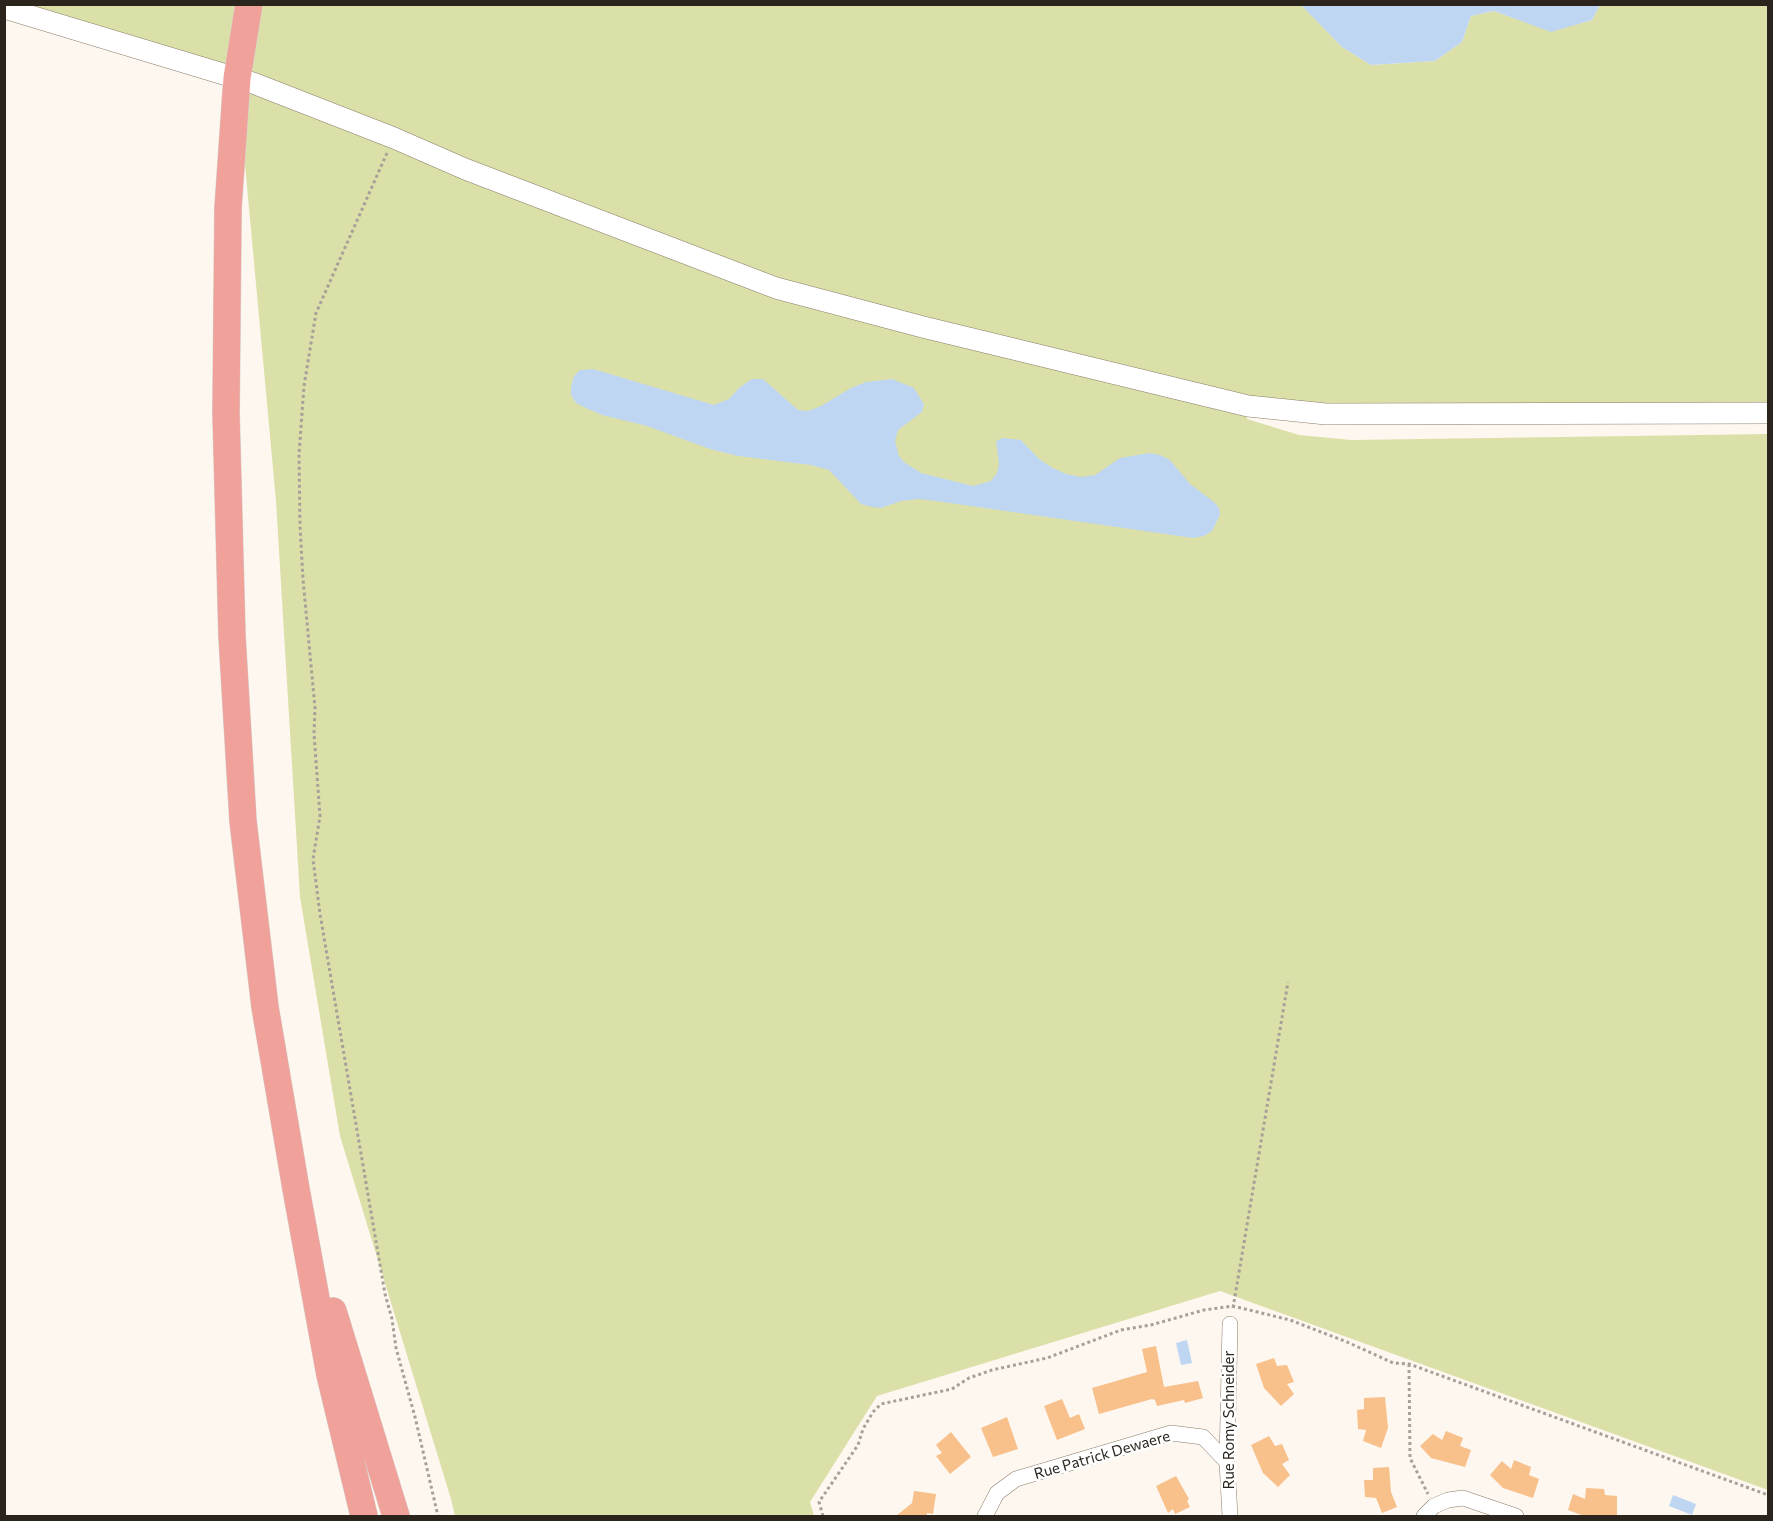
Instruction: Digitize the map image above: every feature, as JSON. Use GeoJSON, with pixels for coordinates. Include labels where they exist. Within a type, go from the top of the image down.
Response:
{"type":"FeatureCollection","features":[{"type":"Feature","properties":{"kind":"highway"},"geometry":{"type":"LineString","coordinates":[[249,4],[237,78],[228,208],[226,414],[232,636],[244,833],[265,1007],[296,1189],[330,1375],[364,1516]]}},
{"type":"Feature","properties":{"kind":"highway"},"geometry":{"type":"LineString","coordinates":[[296,1189],[396,1516]]}},
{"type":"Feature","properties":{"kind":"street"},"geometry":{"type":"LineString","coordinates":[[4,8],[237,78],[394,138],[465,169],[776,288],[923,327],[1248,406],[1326,414],[1768,413]]}},
{"type":"Feature","properties":{"kind":"street","name":"Rue Romy Schneider"},"geometry":{"type":"LineString","coordinates":[[1230,1324],[1227,1462],[1230,1516]]}},
{"type":"Feature","properties":{"kind":"street","name":"Rue Patrick Dewaere"},"geometry":{"type":"LineString","coordinates":[[986,1516],[998,1493],[1016,1479],[1171,1433],[1203,1437],[1227,1462]]}},
{"type":"Feature","properties":{"kind":"street"},"geometry":{"type":"LineString","coordinates":[[1429,1511],[1448,1500],[1463,1498],[1516,1516]]}},
{"type":"Feature","properties":{"kind":"path"},"geometry":{"type":"LineString","coordinates":[[394,138],[316,313],[304,386],[299,454],[300,526],[315,708],[314,734],[320,816],[314,859],[320,914],[386,1294],[393,1319],[396,1348],[416,1417],[438,1516]]}},
{"type":"Feature","properties":{"kind":"path"},"geometry":{"type":"LineString","coordinates":[[1234,1303],[1288,982]]}},
{"type":"Feature","properties":{"kind":"path"},"geometry":{"type":"LineString","coordinates":[[823,1516],[819,1502],[858,1445],[863,1428],[873,1412],[881,1404],[952,1389],[977,1375],[1047,1358],[1120,1330],[1204,1310],[1233,1306],[1290,1320],[1347,1342],[1393,1364],[1409,1364],[1768,1495]]}},
{"type":"Feature","properties":{"kind":"path"},"geometry":{"type":"LineString","coordinates":[[1409,1364],[1410,1458],[1429,1511]]}},
{"type":"Feature","properties":{"kind":"green space"},"geometry":{"type":"Polygon","coordinates":[[[5,4],[1301,4],[1342,47],[1371,65],[1435,61],[1462,42],[1471,16],[1494,11],[1551,31],[1592,20],[1600,5],[1768,5],[1768,413],[1248,407],[1247,419],[1299,435],[1351,440],[1768,434],[1768,1490],[1220,1291],[877,1396],[810,1502],[814,1516],[455,1516],[340,1136],[300,897],[276,501],[237,78],[5,4]]]}},
{"type":"Feature","properties":{"kind":"water"},"geometry":{"type":"Polygon","coordinates":[[[1301,5],[1600,5],[1592,20],[1551,32],[1494,11],[1471,16],[1462,42],[1435,61],[1371,65],[1342,47],[1301,5]]]}},
{"type":"Feature","properties":{"kind":"water"},"geometry":{"type":"Polygon","coordinates":[[[593,369],[714,405],[729,399],[752,379],[763,379],[798,410],[808,411],[866,382],[892,379],[914,388],[924,404],[922,412],[898,430],[895,441],[899,456],[921,473],[973,486],[991,481],[997,473],[999,464],[996,441],[1003,438],[1021,440],[1039,459],[1051,467],[1066,474],[1081,477],[1095,475],[1120,458],[1149,453],[1170,460],[1190,484],[1214,502],[1219,508],[1220,515],[1212,531],[1204,536],[1193,538],[919,499],[901,501],[881,508],[872,507],[861,504],[829,470],[811,465],[738,456],[710,449],[647,426],[602,415],[588,409],[576,403],[571,395],[571,387],[574,376],[580,370],[593,369]]]}},
{"type":"Feature","properties":{"kind":"water"},"geometry":{"type":"Polygon","coordinates":[[[1187,1340],[1192,1363],[1181,1365],[1176,1343],[1187,1340]]]}},
{"type":"Feature","properties":{"kind":"water"},"geometry":{"type":"Polygon","coordinates":[[[1673,1495],[1696,1504],[1692,1515],[1669,1506],[1673,1495]]]}},
{"type":"Feature","properties":{"kind":"building"},"geometry":{"type":"Polygon","coordinates":[[[1156,1346],[1164,1387],[1198,1381],[1203,1398],[1185,1403],[1184,1400],[1157,1406],[1155,1400],[1152,1399],[1099,1414],[1092,1388],[1147,1372],[1142,1349],[1156,1346]]]}},
{"type":"Feature","properties":{"kind":"building"},"geometry":{"type":"Polygon","coordinates":[[[1274,1358],[1277,1366],[1287,1365],[1294,1382],[1287,1384],[1294,1394],[1281,1406],[1264,1388],[1256,1364],[1274,1358]]]}},
{"type":"Feature","properties":{"kind":"building"},"geometry":{"type":"Polygon","coordinates":[[[1385,1397],[1388,1428],[1381,1448],[1363,1441],[1366,1430],[1358,1429],[1357,1410],[1364,1409],[1364,1398],[1385,1397]]]}},
{"type":"Feature","properties":{"kind":"building"},"geometry":{"type":"Polygon","coordinates":[[[1062,1399],[1070,1418],[1079,1414],[1085,1429],[1057,1440],[1044,1406],[1062,1399]]]}},
{"type":"Feature","properties":{"kind":"building"},"geometry":{"type":"Polygon","coordinates":[[[1007,1417],[1018,1449],[993,1457],[981,1428],[1007,1417]]]}},
{"type":"Feature","properties":{"kind":"building"},"geometry":{"type":"Polygon","coordinates":[[[1446,1431],[1463,1438],[1460,1446],[1471,1450],[1465,1467],[1431,1458],[1420,1446],[1433,1434],[1442,1440],[1446,1431]]]}},
{"type":"Feature","properties":{"kind":"building"},"geometry":{"type":"Polygon","coordinates":[[[951,1432],[971,1457],[950,1474],[936,1456],[942,1453],[936,1445],[951,1432]]]}},
{"type":"Feature","properties":{"kind":"building"},"geometry":{"type":"Polygon","coordinates":[[[1269,1436],[1275,1446],[1282,1444],[1289,1460],[1282,1464],[1290,1475],[1278,1487],[1263,1473],[1251,1445],[1269,1436]]]}},
{"type":"Feature","properties":{"kind":"building"},"geometry":{"type":"Polygon","coordinates":[[[1514,1460],[1531,1467],[1529,1475],[1539,1479],[1533,1498],[1503,1488],[1490,1475],[1502,1461],[1511,1469],[1514,1460]]]}},
{"type":"Feature","properties":{"kind":"building"},"geometry":{"type":"Polygon","coordinates":[[[1389,1467],[1391,1492],[1397,1507],[1382,1513],[1376,1498],[1365,1497],[1364,1480],[1373,1480],[1373,1468],[1389,1467]]]}},
{"type":"Feature","properties":{"kind":"building"},"geometry":{"type":"Polygon","coordinates":[[[1176,1476],[1189,1499],[1187,1501],[1190,1507],[1175,1514],[1173,1509],[1168,1513],[1156,1486],[1176,1476]]]}},
{"type":"Feature","properties":{"kind":"building"},"geometry":{"type":"Polygon","coordinates":[[[1586,1488],[1604,1489],[1605,1495],[1617,1496],[1617,1516],[1584,1516],[1568,1510],[1573,1494],[1585,1499],[1586,1488]]]}},
{"type":"Feature","properties":{"kind":"building"},"geometry":{"type":"Polygon","coordinates":[[[914,1491],[936,1494],[933,1514],[896,1516],[912,1503],[914,1491]]]}}]}
